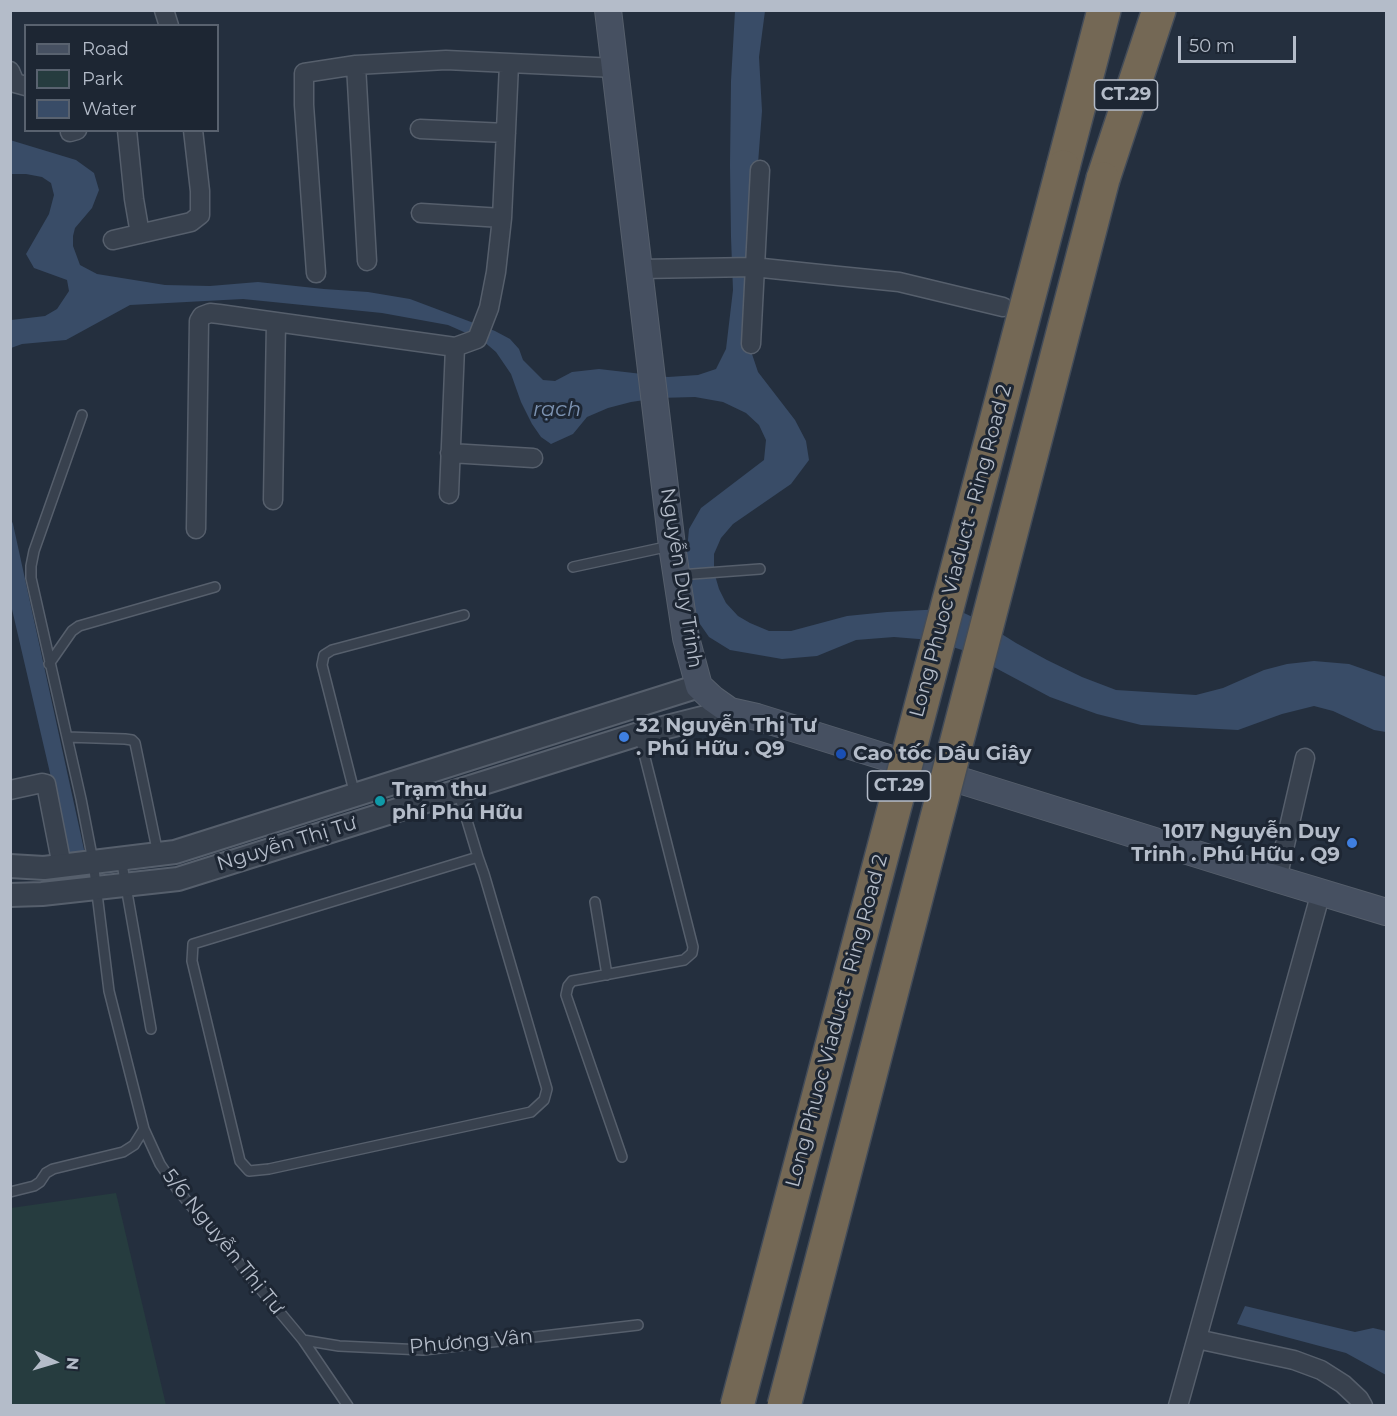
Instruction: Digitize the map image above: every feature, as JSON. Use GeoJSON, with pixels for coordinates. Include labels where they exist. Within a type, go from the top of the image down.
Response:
{"type":"FeatureCollection","features":[{"type":"Feature","properties":{"kind":"highway","name":"Long Phuoc Viaduct - Ring Road 2"},"geometry":{"type":"LineString","coordinates":[[737,1406],[1103,10]]}},
{"type":"Feature","properties":{"kind":"highway","name":"CT.29"},"geometry":{"type":"LineString","coordinates":[[783,1406],[1148,10]]}},
{"type":"Feature","properties":{"kind":"highway"},"geometry":{"type":"LineString","coordinates":[[1103,179],[1159,10]]}},
{"type":"Feature","properties":{"kind":"main road"},"geometry":{"type":"LineString","coordinates":[[609,10],[640,269]]}},
{"type":"Feature","properties":{"kind":"main road","name":"Nguyễn Duy Trinh"},"geometry":{"type":"LineString","coordinates":[[640,269],[672,546],[688,645],[699,686],[713,699],[730,711],[1277,879],[1385,907]]}},
{"type":"Feature","properties":{"kind":"street"},"geometry":{"type":"LineString","coordinates":[[316,273],[304,105],[304,73],[356,65],[446,60],[616,68]]}},
{"type":"Feature","properties":{"kind":"street"},"geometry":{"type":"LineString","coordinates":[[196,529],[199,321],[202,316],[210,313],[454,347],[477,339],[489,308],[496,272],[502,218],[509,64]]}},
{"type":"Feature","properties":{"kind":"street"},"geometry":{"type":"LineString","coordinates":[[356,65],[367,261]]}},
{"type":"Feature","properties":{"kind":"street"},"geometry":{"type":"LineString","coordinates":[[10,71],[15,83],[24,85]]}},
{"type":"Feature","properties":{"kind":"street"},"geometry":{"type":"LineString","coordinates":[[420,129],[506,133]]}},
{"type":"Feature","properties":{"kind":"street"},"geometry":{"type":"LineString","coordinates":[[127,132],[140,234]]}},
{"type":"Feature","properties":{"kind":"street"},"geometry":{"type":"LineString","coordinates":[[113,240],[191,222],[200,215],[200,191],[193,132]]}},
{"type":"Feature","properties":{"kind":"street"},"geometry":{"type":"LineString","coordinates":[[751,344],[760,170]]}},
{"type":"Feature","properties":{"kind":"street"},"geometry":{"type":"LineString","coordinates":[[421,213],[502,218]]}},
{"type":"Feature","properties":{"kind":"street"},"geometry":{"type":"LineString","coordinates":[[640,269],[754,267],[899,282],[1004,307]]}},
{"type":"Feature","properties":{"kind":"street"},"geometry":{"type":"LineString","coordinates":[[273,500],[276,322]]}},
{"type":"Feature","properties":{"kind":"street"},"geometry":{"type":"LineString","coordinates":[[448,494],[454,347]]}},
{"type":"Feature","properties":{"kind":"street"},"geometry":{"type":"LineString","coordinates":[[450,453],[533,458]]}},
{"type":"Feature","properties":{"kind":"street","name":"Nguyễn Thị Tư"},"geometry":{"type":"LineString","coordinates":[[10,866],[44,868],[174,852],[699,686]]}},
{"type":"Feature","properties":{"kind":"street","name":"Nguyễn Thị Tư"},"geometry":{"type":"LineString","coordinates":[[10,895],[42,894],[178,879],[639,734],[730,711]]}},
{"type":"Feature","properties":{"kind":"street"},"geometry":{"type":"LineString","coordinates":[[1277,879],[1305,758]]}},
{"type":"Feature","properties":{"kind":"street"},"geometry":{"type":"LineString","coordinates":[[10,790],[46,784],[62,866]]}},
{"type":"Feature","properties":{"kind":"street"},"geometry":{"type":"LineString","coordinates":[[1178,1406],[1321,892]]}},
{"type":"Feature","properties":{"kind":"street"},"geometry":{"type":"LineString","coordinates":[[1197,1339],[1294,1360],[1321,1370],[1343,1384],[1364,1406]]}},
{"type":"Feature","properties":{"kind":"lane","name":"5/6 Nguyễn Thị Tư"},"geometry":{"type":"LineString","coordinates":[[82,415],[34,551],[31,578],[93,861],[109,991],[144,1129],[160,1164],[177,1189],[303,1340],[348,1406]]}},
{"type":"Feature","properties":{"kind":"lane"},"geometry":{"type":"LineString","coordinates":[[573,567],[672,546]]}},
{"type":"Feature","properties":{"kind":"lane"},"geometry":{"type":"LineString","coordinates":[[677,575],[760,569]]}},
{"type":"Feature","properties":{"kind":"lane"},"geometry":{"type":"LineString","coordinates":[[49,664],[72,630],[79,626],[215,587]]}},
{"type":"Feature","properties":{"kind":"lane"},"geometry":{"type":"LineString","coordinates":[[355,795],[321,665],[324,655],[332,650],[464,615]]}},
{"type":"Feature","properties":{"kind":"lane"},"geometry":{"type":"LineString","coordinates":[[622,1157],[566,995],[568,986],[572,981],[684,960],[692,953],[693,946],[639,734]]}},
{"type":"Feature","properties":{"kind":"lane"},"geometry":{"type":"LineString","coordinates":[[67,737],[125,739],[135,743],[158,854]]}},
{"type":"Feature","properties":{"kind":"lane"},"geometry":{"type":"LineString","coordinates":[[458,791],[484,874],[547,1089],[544,1100],[531,1112],[268,1169],[249,1171],[240,1161],[192,961],[193,944],[478,857]]}},
{"type":"Feature","properties":{"kind":"lane"},"geometry":{"type":"LineString","coordinates":[[121,858],[151,1029]]}},
{"type":"Feature","properties":{"kind":"lane"},"geometry":{"type":"LineString","coordinates":[[595,902],[607,975]]}},
{"type":"Feature","properties":{"kind":"lane"},"geometry":{"type":"LineString","coordinates":[[10,1192],[34,1186],[53,1169],[123,1152],[134,1145],[144,1129]]}},
{"type":"Feature","properties":{"kind":"lane","name":"Phương Vân"},"geometry":{"type":"LineString","coordinates":[[303,1340],[339,1346],[423,1350],[638,1325]]}},
{"type":"Feature","properties":{"kind":"green space"},"geometry":{"type":"Polygon","coordinates":[[[116,1193],[166,1405],[11,1405],[11,1208],[116,1193]]]}},
{"type":"Feature","properties":{"kind":"water","name":"rạch"},"geometry":{"type":"Polygon","coordinates":[[[735,11],[765,11],[759,57],[762,111],[755,203],[750,348],[758,372],[795,420],[806,441],[809,460],[791,484],[733,524],[721,538],[714,554],[714,572],[726,603],[738,616],[769,631],[791,631],[847,616],[887,612],[943,609],[964,613],[1047,660],[1116,690],[1196,695],[1223,688],[1264,670],[1287,664],[1314,661],[1349,664],[1386,677],[1386,732],[1374,730],[1333,711],[1314,706],[1282,714],[1238,730],[1141,725],[1097,714],[1050,697],[962,650],[931,640],[894,637],[856,640],[817,656],[782,659],[730,650],[709,637],[693,614],[687,587],[689,529],[701,508],[764,460],[766,440],[759,425],[746,413],[723,402],[695,397],[658,398],[608,408],[587,417],[573,434],[551,444],[541,437],[532,424],[511,374],[496,352],[482,340],[448,325],[382,313],[243,299],[130,305],[66,340],[22,344],[11,348],[11,320],[45,316],[57,309],[69,291],[67,280],[34,268],[26,254],[49,214],[54,195],[51,183],[42,177],[11,174],[10,140],[76,160],[94,173],[99,190],[92,208],[75,228],[73,246],[80,265],[97,274],[165,285],[210,286],[258,282],[368,292],[410,299],[495,331],[510,339],[519,349],[523,360],[543,380],[555,381],[572,372],[599,369],[668,377],[698,375],[716,369],[726,349],[733,290],[730,165],[735,11]]]}},
{"type":"Feature","properties":{"kind":"water"},"geometry":{"type":"Polygon","coordinates":[[[10,517],[85,854],[66,859],[50,773],[11,605],[10,517]]]}},
{"type":"Feature","properties":{"kind":"water"},"geometry":{"type":"Polygon","coordinates":[[[1245,1306],[1355,1332],[1373,1328],[1386,1331],[1386,1375],[1346,1353],[1237,1324],[1245,1306]]]}},
{"type":"Feature","properties":{"kind":"place","name":"32 Nguyễn Thị Tư . Phú Hữu . Q9"},"geometry":{"type":"Point","coordinates":[624,737]}},
{"type":"Feature","properties":{"kind":"place","name":"Cao tốc Dầu Giây"},"geometry":{"type":"Point","coordinates":[841,754]}},
{"type":"Feature","properties":{"kind":"place","name":"Trạm thu phí Phú Hữu"},"geometry":{"type":"Point","coordinates":[380,801]}},
{"type":"Feature","properties":{"kind":"place","name":"1017 Nguyễn Duy Trinh . Phú Hữu . Q9"},"geometry":{"type":"Point","coordinates":[1352,843]}}]}
